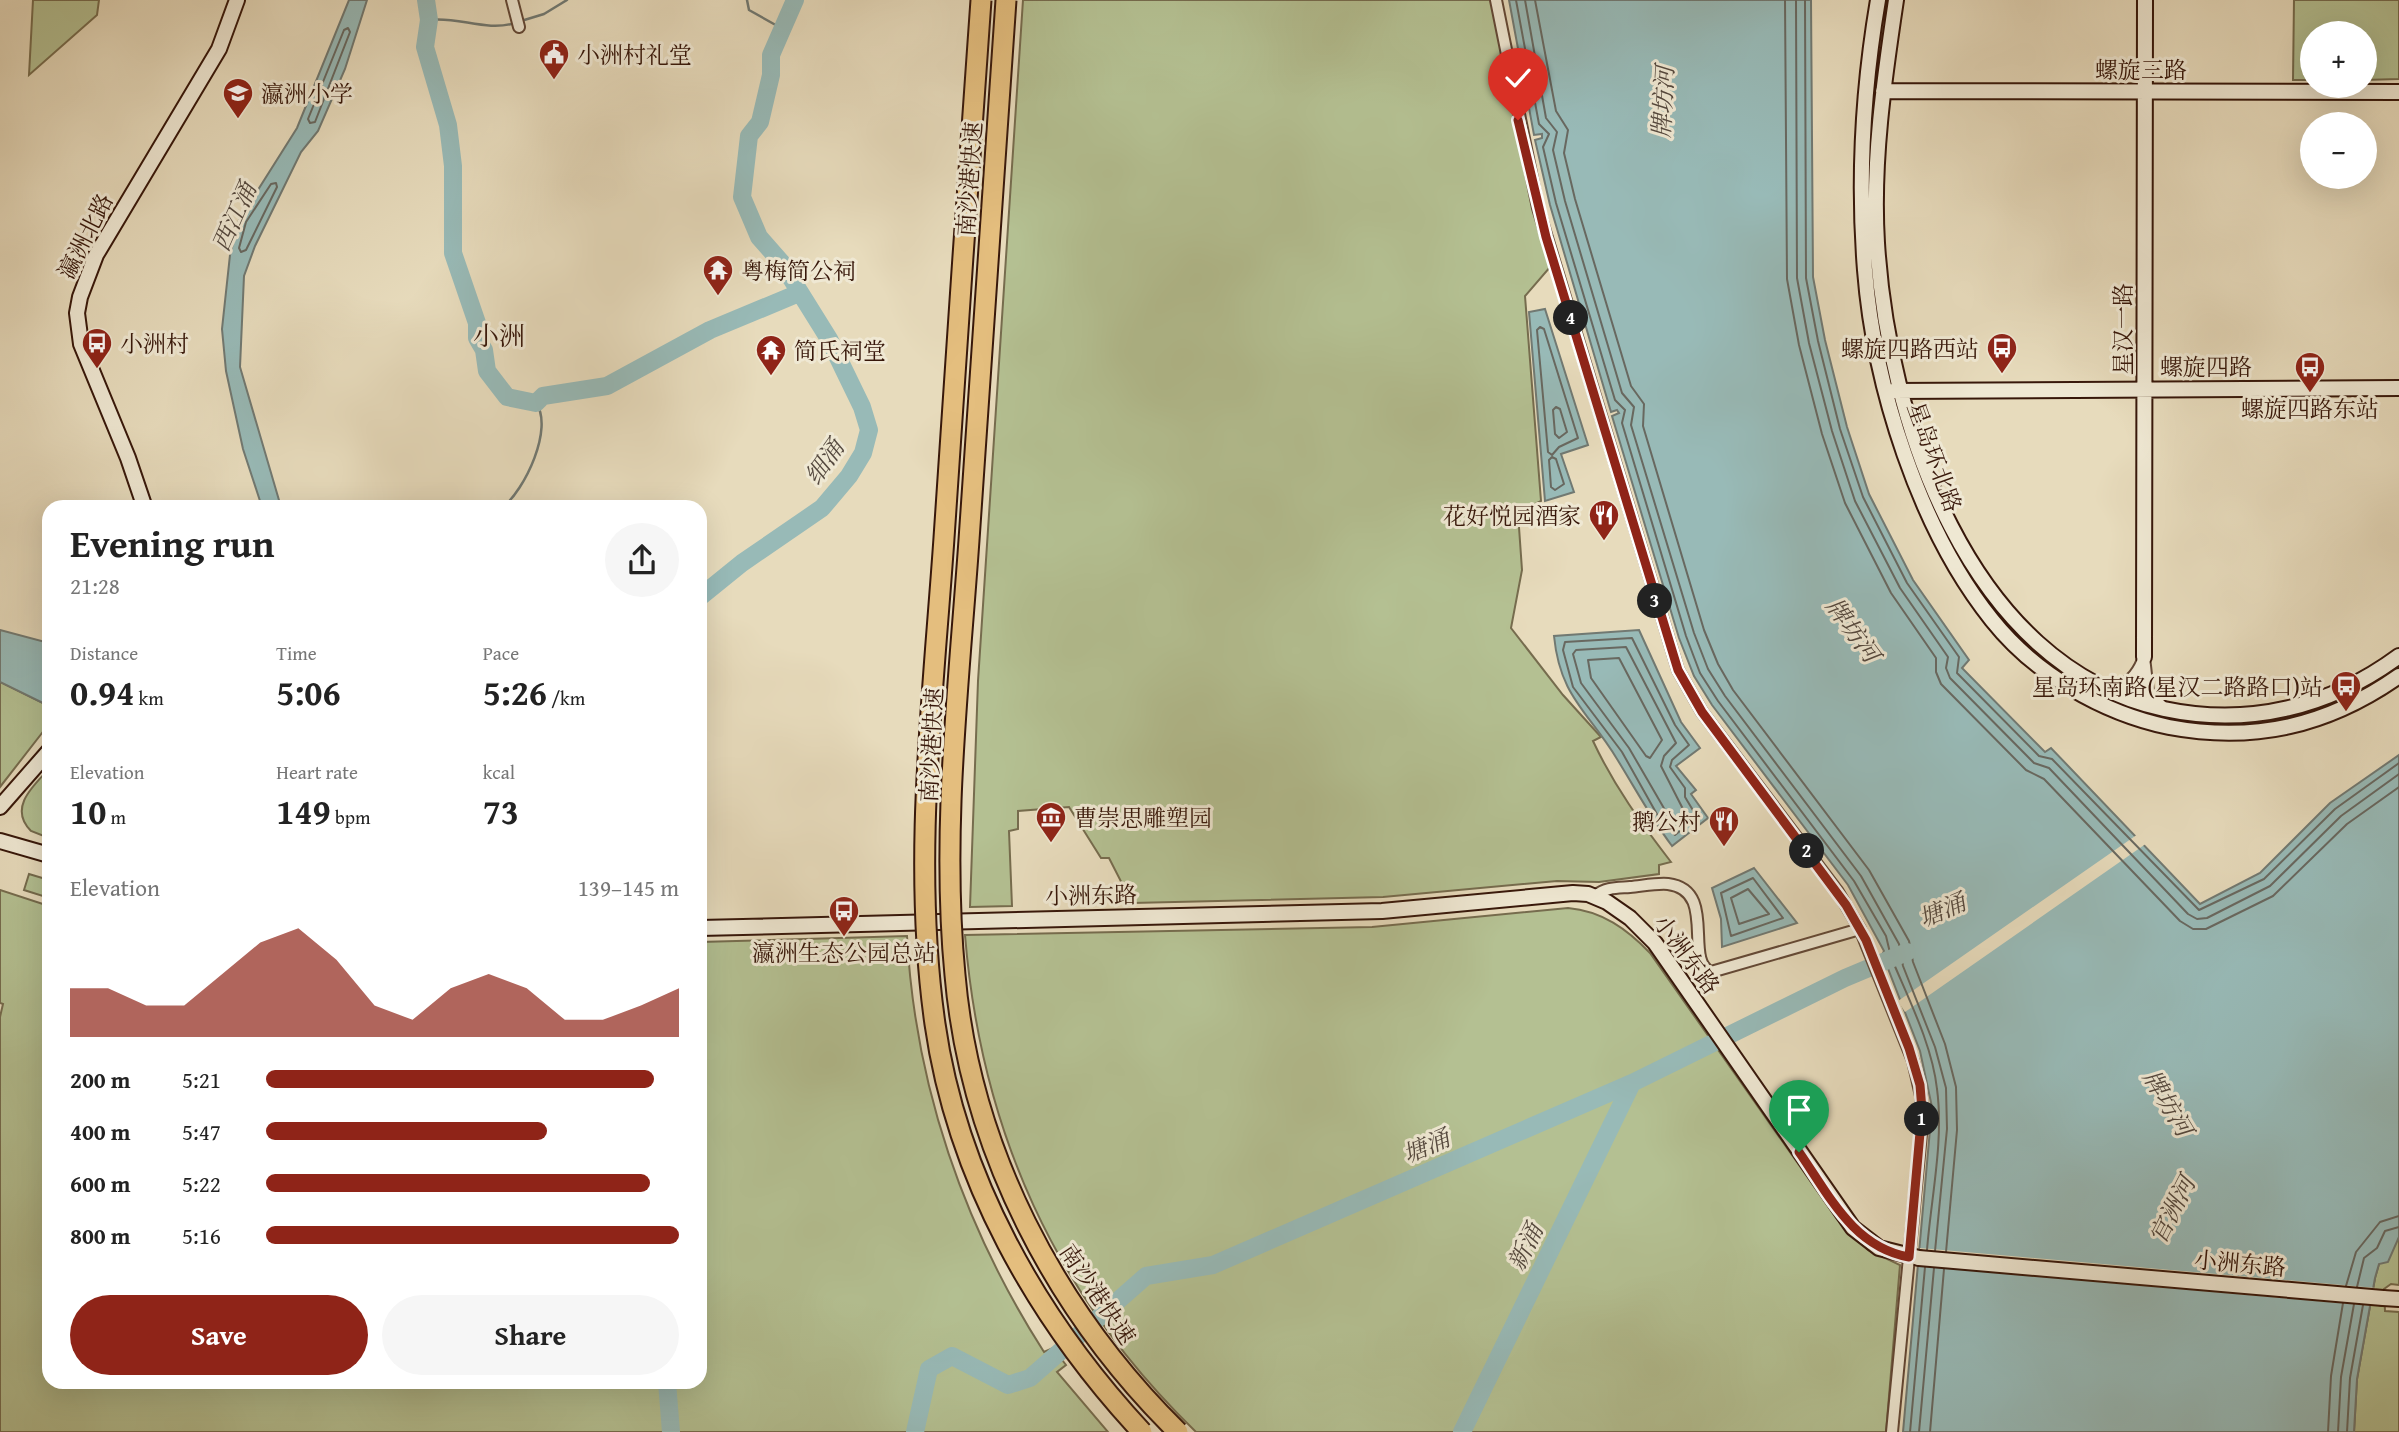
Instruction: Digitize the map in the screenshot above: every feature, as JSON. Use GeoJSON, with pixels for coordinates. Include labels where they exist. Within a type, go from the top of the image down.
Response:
{"type":"FeatureCollection","features":[{"type":"Feature","properties":{"kind":"highway","name":"南沙港快速"},"geometry":{"type":"LineString","coordinates":[[981,0],[928,770],[925,908],[931,994],[950,1093],[971,1159],[995,1219],[1027,1280],[1066,1342],[1142,1432]]}},
{"type":"Feature","properties":{"kind":"highway","name":"南沙港快速"},"geometry":{"type":"LineString","coordinates":[[1006,0],[954,756],[950,888],[955,978],[967,1050],[985,1122],[1025,1223],[1062,1288],[1107,1354],[1178,1432]]}},
{"type":"Feature","properties":{"kind":"main road","name":"瀛洲北路"},"geometry":{"type":"LineString","coordinates":[[142,500],[128,458],[83,351],[78,327],[80,297],[101,246],[219,49],[237,0]]}},
{"type":"Feature","properties":{"kind":"main road","name":"星岛环北路"},"geometry":{"type":"LineString","coordinates":[[1878,0],[1863,177],[1863,237],[1869,303],[1917,483],[1941,537],[1993,621],[2027,656],[2066,685],[2139,720],[2189,730],[2256,734],[2294,725],[2352,705],[2399,676]]}},
{"type":"Feature","properties":{"kind":"main road","name":"星岛环北路"},"geometry":{"type":"LineString","coordinates":[[1896,0],[1883,91],[1877,240],[1894,391],[1955,534],[1985,583],[2020,627],[2070,669],[2104,688],[2167,710],[2207,715],[2268,713],[2320,701],[2353,686],[2399,656]]}},
{"type":"Feature","properties":{"kind":"main road","name":"星汉一路"},"geometry":{"type":"LineString","coordinates":[[2144,657],[2145,0]]}},
{"type":"Feature","properties":{"kind":"main road","name":"螺旋三路"},"geometry":{"type":"LineString","coordinates":[[1883,91],[2399,92]]}},
{"type":"Feature","properties":{"kind":"main road","name":"螺旋四路"},"geometry":{"type":"LineString","coordinates":[[1894,391],[2399,388]]}},
{"type":"Feature","properties":{"kind":"main road"},"geometry":{"type":"LineString","coordinates":[[0,807],[42,759]]}},
{"type":"Feature","properties":{"kind":"main road"},"geometry":{"type":"LineString","coordinates":[[0,841],[42,853]]}},
{"type":"Feature","properties":{"kind":"main road","name":"小洲东路"},"geometry":{"type":"LineString","coordinates":[[707,928],[1382,911],[1562,894],[1595,896],[1622,912],[1646,933],[1853,1228],[1880,1248],[1914,1257],[2399,1299]]}},
{"type":"Feature","properties":{"kind":"street"},"geometry":{"type":"LineString","coordinates":[[512,0],[520,27]]}},
{"type":"Feature","properties":{"kind":"street"},"geometry":{"type":"LineString","coordinates":[[1496,0],[1538,208],[1678,670],[1702,712],[1838,892],[1860,929],[1909,1048],[1921,1096],[1922,1124],[1914,1257],[1892,1432]]}},
{"type":"Feature","properties":{"kind":"street"},"geometry":{"type":"LineString","coordinates":[[2104,688],[2120,686],[2134,677],[2144,657]]}},
{"type":"Feature","properties":{"kind":"street","name":"星汉一路"},"geometry":{"type":"LineString","coordinates":[[2144,657],[2148,692],[2167,710]]}},
{"type":"Feature","properties":{"kind":"street"},"geometry":{"type":"LineString","coordinates":[[1595,896],[1607,889],[1665,884],[1683,890],[1696,913],[1701,961],[1712,972],[1860,929]]}},
{"type":"Feature","properties":{"kind":"green space"},"geometry":{"type":"Polygon","coordinates":[[[33,0],[99,0],[97,15],[29,75],[33,0]]]}},
{"type":"Feature","properties":{"kind":"green space"},"geometry":{"type":"Polygon","coordinates":[[[1023,0],[1493,0],[1551,266],[1525,296],[1541,501],[1518,513],[1522,570],[1511,628],[1563,695],[1601,737],[1593,741],[1610,773],[1671,862],[1659,865],[1659,874],[1599,882],[1557,881],[1383,897],[1132,903],[1109,858],[1101,858],[1069,807],[1018,811],[1018,829],[1009,831],[1012,906],[970,907],[978,681],[1023,0]]]}},
{"type":"Feature","properties":{"kind":"green space"},"geometry":{"type":"Polygon","coordinates":[[[2294,0],[2399,0],[2399,79],[2377,80],[2377,21],[2300,21],[2300,80],[2293,80],[2294,0]]]}},
{"type":"Feature","properties":{"kind":"green space"},"geometry":{"type":"Polygon","coordinates":[[[0,682],[42,703],[42,733],[0,787],[0,682]]]}},
{"type":"Feature","properties":{"kind":"green space"},"geometry":{"type":"Polygon","coordinates":[[[42,777],[42,835],[31,831],[22,814],[25,798],[42,777]]]}},
{"type":"Feature","properties":{"kind":"green space"},"geometry":{"type":"Polygon","coordinates":[[[29,874],[42,878],[42,896],[24,890],[29,874]]]}},
{"type":"Feature","properties":{"kind":"green space"},"geometry":{"type":"Polygon","coordinates":[[[0,890],[42,904],[42,1389],[707,1389],[707,942],[907,936],[912,992],[933,1101],[948,1153],[968,1205],[1015,1304],[1044,1352],[1053,1348],[1066,1365],[1057,1372],[1108,1432],[0,1432],[0,1017],[3,1004],[0,1003],[0,890]]]}},
{"type":"Feature","properties":{"kind":"green space"},"geometry":{"type":"Polygon","coordinates":[[[1568,908],[1603,917],[1632,936],[1650,953],[1837,1219],[1868,1250],[1900,1265],[1886,1432],[1196,1432],[1146,1379],[1103,1324],[1065,1266],[1034,1206],[1008,1142],[988,1076],[974,1007],[965,935],[1372,927],[1568,908]]]}},
{"type":"Feature","properties":{"kind":"green space"},"geometry":{"type":"Polygon","coordinates":[[[2399,1237],[2399,1285],[2391,1284],[2384,1289],[2385,1311],[2399,1312],[2399,1432],[2354,1432],[2357,1379],[2375,1278],[2379,1264],[2399,1237]]]}},
{"type":"Feature","properties":{"kind":"water"},"geometry":{"type":"Polygon","coordinates":[[[349,0],[367,0],[345,69],[318,131],[301,152],[255,246],[244,276],[240,367],[279,500],[260,500],[243,449],[226,371],[222,329],[230,255],[239,220],[297,128],[349,0]]]}},
{"type":"Feature","properties":{"kind":"water"},"geometry":{"type":"Polygon","coordinates":[[[1509,0],[1811,0],[1813,277],[1825,340],[1847,427],[1869,494],[1913,580],[1969,660],[1962,668],[2045,752],[2051,748],[2200,904],[2260,873],[2330,803],[2399,755],[2399,1237],[2388,1262],[2379,1264],[2375,1278],[2357,1379],[2354,1432],[1903,1432],[1932,1107],[1920,1051],[1885,961],[1863,965],[1881,957],[1884,951],[1848,885],[1712,705],[1694,676],[1679,638],[1612,416],[1619,413],[1617,410],[1611,412],[1550,205],[1535,140],[1542,138],[1542,134],[1534,135],[1509,0]]]}},
{"type":"Feature","properties":{"kind":"water"},"geometry":{"type":"Polygon","coordinates":[[[1545,309],[1588,445],[1561,454],[1574,492],[1545,501],[1529,312],[1545,309]]]}},
{"type":"Feature","properties":{"kind":"water"},"geometry":{"type":"Polygon","coordinates":[[[0,630],[42,641],[42,703],[0,682],[0,630]]]}},
{"type":"Feature","properties":{"kind":"water"},"geometry":{"type":"Polygon","coordinates":[[[1639,630],[1681,722],[1700,748],[1676,766],[1696,790],[1691,794],[1708,818],[1672,846],[1569,689],[1557,657],[1554,636],[1639,630]]]}},
{"type":"Feature","properties":{"kind":"water"},"geometry":{"type":"Polygon","coordinates":[[[1754,868],[1797,923],[1722,947],[1721,919],[1712,888],[1754,868]]]}},
{"type":"Feature","properties":{"kind":"pier"},"geometry":{"type":"Polygon","coordinates":[[[2138,834],[2147,843],[1905,1012],[1898,1001],[2138,834]]]}},
{"type":"Feature","properties":{"kind":"pier"},"geometry":{"type":"Polygon","coordinates":[[[1920,1248],[2376,1288],[2373,1306],[1918,1266],[1920,1248]]]}},
{"type":"Feature","properties":{"kind":"waterway"},"geometry":{"type":"LineString","coordinates":[[426,0],[429,20],[425,47],[448,125],[453,166],[453,253],[477,323],[477,338],[484,350],[487,371],[507,397],[536,403],[543,396],[607,386],[710,330],[799,293]]}},
{"type":"Feature","properties":{"kind":"waterway"},"geometry":{"type":"LineString","coordinates":[[521,21],[544,14],[567,0]]}},
{"type":"Feature","properties":{"kind":"waterway"},"geometry":{"type":"LineString","coordinates":[[747,0],[749,10],[781,28]]}},
{"type":"Feature","properties":{"kind":"waterway","name":"细涌"},"geometry":{"type":"LineString","coordinates":[[707,591],[742,563],[822,508],[849,476],[863,453],[869,430],[862,407],[829,339],[781,262],[759,237],[742,197],[749,136],[760,122],[771,75],[771,55],[795,0]]}},
{"type":"Feature","properties":{"kind":"waterway"},"geometry":{"type":"LineString","coordinates":[[429,20],[493,26],[515,23]]}},
{"type":"Feature","properties":{"kind":"waterway"},"geometry":{"type":"LineString","coordinates":[[510,500],[528,473],[539,442],[542,427],[541,414],[536,403]]}},
{"type":"Feature","properties":{"kind":"waterway","name":"塘涌"},"geometry":{"type":"LineString","coordinates":[[915,1432],[929,1369],[952,1356],[1008,1385],[1030,1378],[1146,1276],[1213,1265],[1632,1083],[1845,978],[1907,952]]}},
{"type":"Feature","properties":{"kind":"waterway","name":"新涌"},"geometry":{"type":"LineString","coordinates":[[1462,1432],[1632,1083]]}},
{"type":"Feature","properties":{"kind":"waterway","name":"细涌"},"geometry":{"type":"LineString","coordinates":[[668,1389],[671,1432]]}},
{"type":"Feature","properties":{"kind":"place","name":"小洲村礼堂"},"geometry":{"type":"Point","coordinates":[554,81]}},
{"type":"Feature","properties":{"kind":"place","name":"瀛洲小学"},"geometry":{"type":"Point","coordinates":[238,120]}},
{"type":"Feature","properties":{"kind":"place","name":"粤梅简公祠"},"geometry":{"type":"Point","coordinates":[718,297]}},
{"type":"Feature","properties":{"kind":"place","name":"小洲村"},"geometry":{"type":"Point","coordinates":[97,370]}},
{"type":"Feature","properties":{"kind":"place","name":"螺旋四路西站"},"geometry":{"type":"Point","coordinates":[2002,375]}},
{"type":"Feature","properties":{"kind":"place","name":"简氏祠堂"},"geometry":{"type":"Point","coordinates":[771,377]}},
{"type":"Feature","properties":{"kind":"place","name":"螺旋四路东站"},"geometry":{"type":"Point","coordinates":[2310,394]}},
{"type":"Feature","properties":{"kind":"place","name":"花好悦园酒家"},"geometry":{"type":"Point","coordinates":[1604,542]}},
{"type":"Feature","properties":{"kind":"place","name":"星岛环南路(星汉二路路口)站"},"geometry":{"type":"Point","coordinates":[2346,713]}},
{"type":"Feature","properties":{"kind":"place","name":"曹崇思雕塑园"},"geometry":{"type":"Point","coordinates":[1051,844]}},
{"type":"Feature","properties":{"kind":"place","name":"鹅公村"},"geometry":{"type":"Point","coordinates":[1724,848]}},
{"type":"Feature","properties":{"kind":"place","name":"瀛洲生态公园总站"},"geometry":{"type":"Point","coordinates":[844,938]}},
{"type":"Feature","properties":{"kind":"district","name":"小洲"},"geometry":{"type":"Point","coordinates":[499,335]}},
{"type":"Feature","properties":{"kind":"route"},"geometry":{"type":"LineString","coordinates":[[1518,120],[1546,237],[1678,670],[1702,712],[1846,905],[1866,940],[1909,1048],[1920,1085],[1922,1124],[1909,1257],[1880,1248],[1859,1234],[1799,1152]]}},
{"type":"Feature","properties":{"kind":"water label","name":"牌坊河"},"geometry":{"type":"Point","coordinates":[1663,102]}},
{"type":"Feature","properties":{"kind":"water label","name":"西江涌"},"geometry":{"type":"Point","coordinates":[234,217]}},
{"type":"Feature","properties":{"kind":"water label","name":"牌坊河"},"geometry":{"type":"Point","coordinates":[1853,630]}},
{"type":"Feature","properties":{"kind":"water label","name":"牌坊河"},"geometry":{"type":"Point","coordinates":[2168,1103]}},
{"type":"Feature","properties":{"kind":"water label","name":"官洲河"},"geometry":{"type":"Point","coordinates":[2172,1210]}}]}
